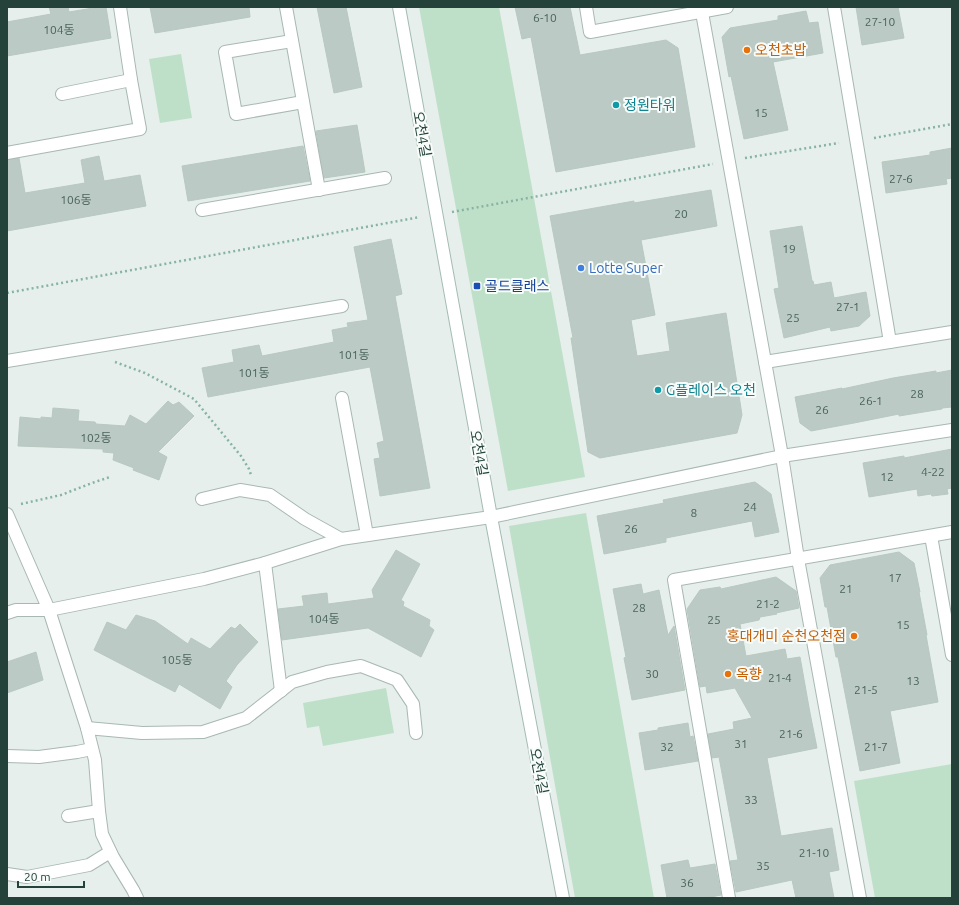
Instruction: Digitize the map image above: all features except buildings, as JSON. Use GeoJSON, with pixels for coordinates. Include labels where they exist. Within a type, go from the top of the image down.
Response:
{"type":"FeatureCollection","features":[{"type":"Feature","properties":{"kind":"street"},"geometry":{"type":"LineString","coordinates":[[7,154],[140,129],[120,7]]}},
{"type":"Feature","properties":{"kind":"street"},"geometry":{"type":"LineString","coordinates":[[286,7],[319,190]]}},
{"type":"Feature","properties":{"kind":"street","name":"오천4길"},"geometry":{"type":"LineString","coordinates":[[399,7],[491,517],[563,898]]}},
{"type":"Feature","properties":{"kind":"street"},"geometry":{"type":"LineString","coordinates":[[586,7],[590,32],[701,9],[727,7]]}},
{"type":"Feature","properties":{"kind":"street"},"geometry":{"type":"LineString","coordinates":[[834,7],[890,342]]}},
{"type":"Feature","properties":{"kind":"street"},"geometry":{"type":"LineString","coordinates":[[701,9],[782,456],[798,559],[860,898]]}},
{"type":"Feature","properties":{"kind":"street"},"geometry":{"type":"LineString","coordinates":[[292,41],[225,52],[236,114],[303,102]]}},
{"type":"Feature","properties":{"kind":"street"},"geometry":{"type":"LineString","coordinates":[[62,94],[131,80]]}},
{"type":"Feature","properties":{"kind":"street"},"geometry":{"type":"LineString","coordinates":[[202,210],[385,178]]}},
{"type":"Feature","properties":{"kind":"street"},"geometry":{"type":"LineString","coordinates":[[7,361],[342,306]]}},
{"type":"Feature","properties":{"kind":"street"},"geometry":{"type":"LineString","coordinates":[[765,362],[952,332]]}},
{"type":"Feature","properties":{"kind":"street"},"geometry":{"type":"LineString","coordinates":[[342,398],[367,535]]}},
{"type":"Feature","properties":{"kind":"street"},"geometry":{"type":"LineString","coordinates":[[7,613],[16,610],[49,610],[204,579],[265,563],[340,539],[491,517],[782,456],[952,430]]}},
{"type":"Feature","properties":{"kind":"street"},"geometry":{"type":"LineString","coordinates":[[202,499],[240,490],[270,495],[305,519],[340,539]]}},
{"type":"Feature","properties":{"kind":"street"},"geometry":{"type":"LineString","coordinates":[[11,510],[49,610],[88,728],[95,760],[102,834],[110,852],[137,898]]}},
{"type":"Feature","properties":{"kind":"street"},"geometry":{"type":"LineString","coordinates":[[729,898],[674,580],[952,532]]}},
{"type":"Feature","properties":{"kind":"street"},"geometry":{"type":"LineString","coordinates":[[931,536],[952,655]]}},
{"type":"Feature","properties":{"kind":"street"},"geometry":{"type":"LineString","coordinates":[[265,563],[282,691]]}},
{"type":"Feature","properties":{"kind":"street"},"geometry":{"type":"LineString","coordinates":[[88,728],[142,733],[203,732],[246,718],[292,682],[327,672],[361,666],[397,680],[413,704],[416,733]]}},
{"type":"Feature","properties":{"kind":"street"},"geometry":{"type":"LineString","coordinates":[[7,756],[39,757],[92,749]]}},
{"type":"Feature","properties":{"kind":"street"},"geometry":{"type":"LineString","coordinates":[[68,816],[99,812]]}},
{"type":"Feature","properties":{"kind":"street"},"geometry":{"type":"LineString","coordinates":[[7,874],[27,876],[89,865],[110,852]]}},
{"type":"Feature","properties":{"kind":"path"},"geometry":{"type":"LineString","coordinates":[[7,293],[728,161],[952,124]]}},
{"type":"Feature","properties":{"kind":"path"},"geometry":{"type":"LineString","coordinates":[[109,360],[145,373],[194,399],[241,456],[249,469],[258,493]]}},
{"type":"Feature","properties":{"kind":"path"},"geometry":{"type":"LineString","coordinates":[[11,510],[61,495],[110,477]]}},
{"type":"Feature","properties":{"kind":"green space"},"geometry":{"type":"Polygon","coordinates":[[[419,7],[499,7],[585,477],[508,491],[419,7]]]}},
{"type":"Feature","properties":{"kind":"green space"},"geometry":{"type":"Polygon","coordinates":[[[181,54],[192,118],[160,123],[149,59],[181,54]]]}},
{"type":"Feature","properties":{"kind":"green space"},"geometry":{"type":"Polygon","coordinates":[[[586,513],[654,898],[575,898],[509,526],[586,513]]]}},
{"type":"Feature","properties":{"kind":"green space"},"geometry":{"type":"Polygon","coordinates":[[[386,688],[394,733],[323,746],[319,726],[307,728],[303,703],[386,688]]]}},
{"type":"Feature","properties":{"kind":"green space"},"geometry":{"type":"Polygon","coordinates":[[[952,764],[952,898],[875,898],[854,781],[952,764]]]}},
{"type":"Feature","properties":{"kind":"place","name":"오천초밥"},"geometry":{"type":"Point","coordinates":[747,50]}},
{"type":"Feature","properties":{"kind":"place","name":"정원타워"},"geometry":{"type":"Point","coordinates":[616,105]}},
{"type":"Feature","properties":{"kind":"place","name":"Lotte Super"},"geometry":{"type":"Point","coordinates":[581,268]}},
{"type":"Feature","properties":{"kind":"place","name":"골드클래스"},"geometry":{"type":"Point","coordinates":[477,286]}},
{"type":"Feature","properties":{"kind":"place","name":"G플레이스 오천"},"geometry":{"type":"Point","coordinates":[658,390]}},
{"type":"Feature","properties":{"kind":"place","name":"홍대개미 순천오천점"},"geometry":{"type":"Point","coordinates":[854,636]}},
{"type":"Feature","properties":{"kind":"place","name":"옥향"},"geometry":{"type":"Point","coordinates":[728,674]}}]}
